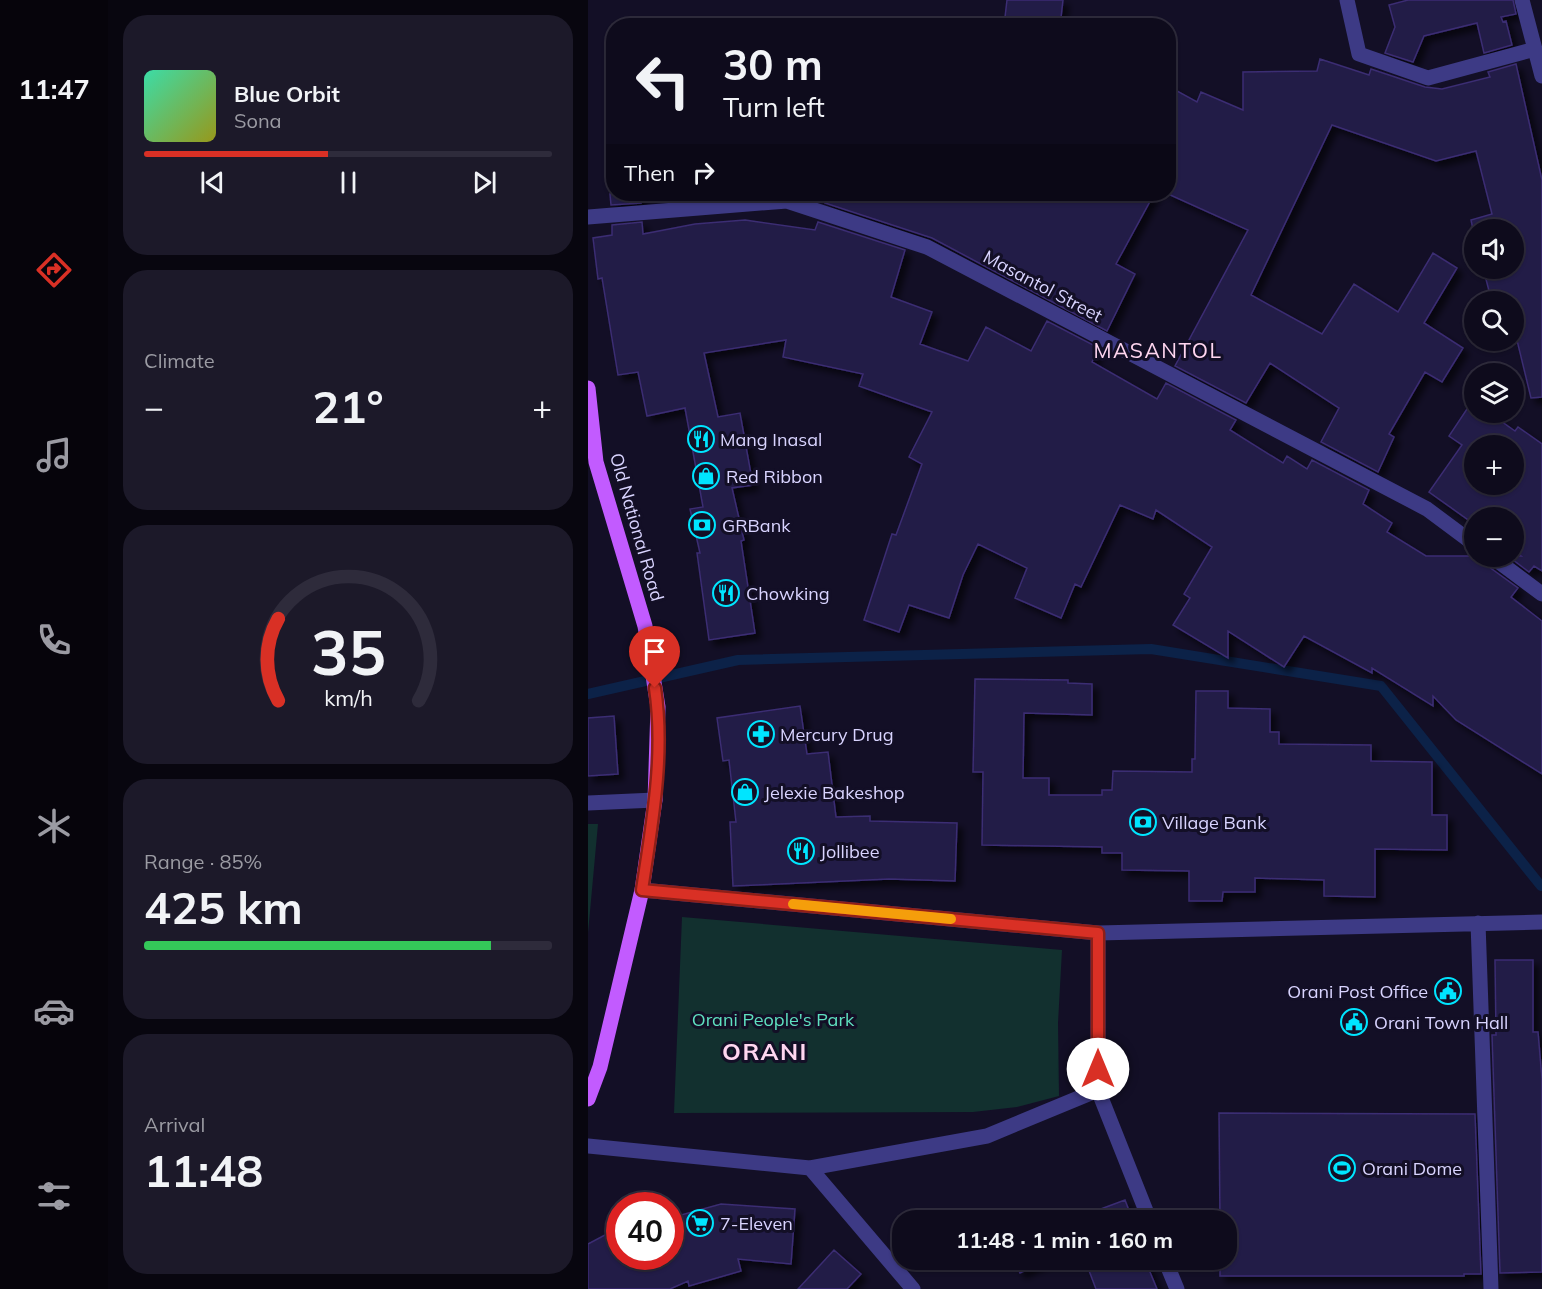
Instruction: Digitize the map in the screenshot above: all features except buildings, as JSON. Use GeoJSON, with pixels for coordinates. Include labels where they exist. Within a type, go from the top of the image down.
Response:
{"type":"FeatureCollection","features":[{"type":"Feature","properties":{"kind":"main road","name":"Old National Road"},"geometry":{"type":"LineString","coordinates":[[588,388],[596,462],[645,626],[658,707],[655,800],[642,890],[600,1067],[588,1099]]}},
{"type":"Feature","properties":{"kind":"street"},"geometry":{"type":"LineString","coordinates":[[1347,0],[1359,54],[1428,78],[1535,49]]}},
{"type":"Feature","properties":{"kind":"street"},"geometry":{"type":"LineString","coordinates":[[1522,0],[1542,76]]}},
{"type":"Feature","properties":{"kind":"street","name":"Masantol Street"},"geometry":{"type":"LineString","coordinates":[[588,217],[787,201],[927,247],[1427,509],[1464,537]]}},
{"type":"Feature","properties":{"kind":"street"},"geometry":{"type":"LineString","coordinates":[[1506,567],[1542,594]]}},
{"type":"Feature","properties":{"kind":"street"},"geometry":{"type":"LineString","coordinates":[[588,803],[655,800]]}},
{"type":"Feature","properties":{"kind":"street"},"geometry":{"type":"LineString","coordinates":[[642,890],[1098,933],[1542,921]]}},
{"type":"Feature","properties":{"kind":"street"},"geometry":{"type":"LineString","coordinates":[[1478,923],[1491,1289]]}},
{"type":"Feature","properties":{"kind":"street"},"geometry":{"type":"LineString","coordinates":[[1098,933],[1098,1090],[1146,1210]]}},
{"type":"Feature","properties":{"kind":"street"},"geometry":{"type":"LineString","coordinates":[[588,1146],[810,1168],[987,1136],[1098,1090]]}},
{"type":"Feature","properties":{"kind":"street"},"geometry":{"type":"LineString","coordinates":[[810,1168],[913,1289]]}},
{"type":"Feature","properties":{"kind":"street"},"geometry":{"type":"LineString","coordinates":[[1170,1270],[1177,1289]]}},
{"type":"Feature","properties":{"kind":"green space"},"geometry":{"type":"Polygon","coordinates":[[[588,824],[598,824],[588,933],[588,824]]]}},
{"type":"Feature","properties":{"kind":"green space","name":"Orani People's Park"},"geometry":{"type":"Polygon","coordinates":[[[682,917],[1062,950],[1058,1023],[1059,1096],[1017,1107],[973,1112],[674,1113],[682,917]]]}},
{"type":"Feature","properties":{"kind":"waterway"},"geometry":{"type":"LineString","coordinates":[[588,694],[738,660],[1151,649],[1381,686],[1541,886]]}},
{"type":"Feature","properties":{"kind":"slow traffic"},"geometry":{"type":"LineString","coordinates":[[793,904],[951,919]]}},
{"type":"Feature","properties":{"kind":"place","name":"Mang Inasal"},"geometry":{"type":"Point","coordinates":[701,439]}},
{"type":"Feature","properties":{"kind":"place","name":"Red Ribbon"},"geometry":{"type":"Point","coordinates":[706,476]}},
{"type":"Feature","properties":{"kind":"place","name":"GRBank"},"geometry":{"type":"Point","coordinates":[702,525]}},
{"type":"Feature","properties":{"kind":"place","name":"Chowking"},"geometry":{"type":"Point","coordinates":[726,593]}},
{"type":"Feature","properties":{"kind":"place","name":"Mercury Drug"},"geometry":{"type":"Point","coordinates":[761,734]}},
{"type":"Feature","properties":{"kind":"place","name":"Jelexie Bakeshop"},"geometry":{"type":"Point","coordinates":[745,792]}},
{"type":"Feature","properties":{"kind":"place","name":"Village Bank"},"geometry":{"type":"Point","coordinates":[1143,822]}},
{"type":"Feature","properties":{"kind":"place","name":"Jollibee"},"geometry":{"type":"Point","coordinates":[801,851]}},
{"type":"Feature","properties":{"kind":"place","name":"Orani Post Office"},"geometry":{"type":"Point","coordinates":[1448,991]}},
{"type":"Feature","properties":{"kind":"place","name":"Orani Town Hall"},"geometry":{"type":"Point","coordinates":[1354,1022]}},
{"type":"Feature","properties":{"kind":"place","name":"Orani Dome"},"geometry":{"type":"Point","coordinates":[1342,1168]}},
{"type":"Feature","properties":{"kind":"place","name":"7-Eleven"},"geometry":{"type":"Point","coordinates":[700,1223]}},
{"type":"Feature","properties":{"kind":"district","name":"MASANTOL"},"geometry":{"type":"Point","coordinates":[1158,350]}},
{"type":"Feature","properties":{"kind":"district","name":"ORANI"},"geometry":{"type":"Point","coordinates":[765,1051]}},
{"type":"Feature","properties":{"kind":"route"},"geometry":{"type":"LineString","coordinates":[[655,688],[658,707],[655,800],[642,890],[1098,933],[1098,1069]]}}]}
